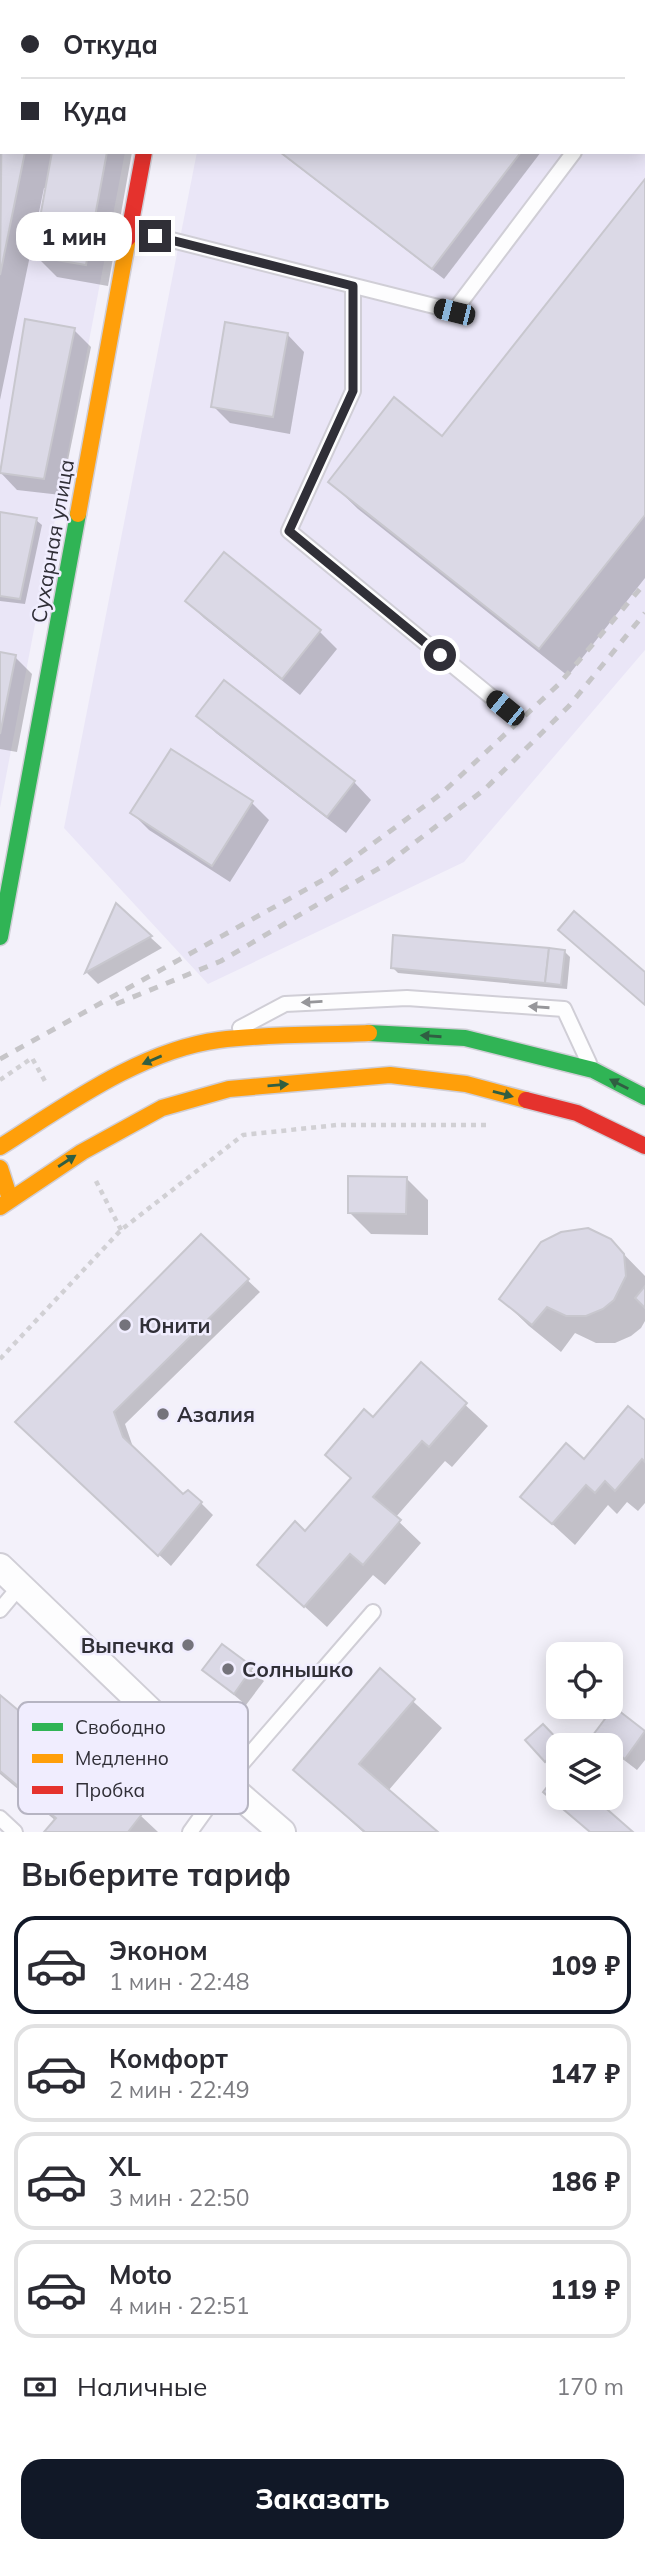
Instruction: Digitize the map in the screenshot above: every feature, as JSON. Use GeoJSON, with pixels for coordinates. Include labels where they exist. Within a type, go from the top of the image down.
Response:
{"type":"FeatureCollection","features":[{"type":"Feature","properties":{"kind":"main road","name":"Сухарная улица"},"geometry":{"type":"LineString","coordinates":[[0,937],[144,154]]}},
{"type":"Feature","properties":{"kind":"main road"},"geometry":{"type":"LineString","coordinates":[[0,1147],[96,1087],[156,1057],[218,1040],[382,1032],[465,1038],[593,1070],[645,1097]]}},
{"type":"Feature","properties":{"kind":"main road"},"geometry":{"type":"LineString","coordinates":[[0,1168],[5,1203],[82,1152],[162,1108],[229,1089],[390,1075],[466,1084],[577,1113],[645,1146]]}},
{"type":"Feature","properties":{"kind":"street"},"geometry":{"type":"LineString","coordinates":[[0,1567],[141,1702]]}},
{"type":"Feature","properties":{"kind":"street"},"geometry":{"type":"LineString","coordinates":[[248,1803],[282,1832]]}},
{"type":"Feature","properties":{"kind":"lane"},"geometry":{"type":"LineString","coordinates":[[130,229],[454,312],[572,154]]}},
{"type":"Feature","properties":{"kind":"lane"},"geometry":{"type":"LineString","coordinates":[[353,286],[353,391],[289,531],[505,708]]}},
{"type":"Feature","properties":{"kind":"lane"},"geometry":{"type":"LineString","coordinates":[[218,1040],[285,1004],[407,998],[564,1009],[593,1070]]}},
{"type":"Feature","properties":{"kind":"lane"},"geometry":{"type":"LineString","coordinates":[[0,1610],[20,1586]]}},
{"type":"Feature","properties":{"kind":"lane"},"geometry":{"type":"LineString","coordinates":[[248,1756],[373,1612]]}},
{"type":"Feature","properties":{"kind":"lane"},"geometry":{"type":"LineString","coordinates":[[190,1832],[203,1814]]}},
{"type":"Feature","properties":{"kind":"lane"},"geometry":{"type":"LineString","coordinates":[[0,1818],[16,1832]]}},
{"type":"Feature","properties":{"kind":"path"},"geometry":{"type":"LineString","coordinates":[[0,1359],[121,1230],[243,1135],[337,1125],[495,1125]]}},
{"type":"Feature","properties":{"kind":"shaded area"},"geometry":{"type":"Polygon","coordinates":[[[0,154],[125,154],[0,808],[0,154]]]}},
{"type":"Feature","properties":{"kind":"shaded area"},"geometry":{"type":"Polygon","coordinates":[[[197,154],[645,154],[645,650],[464,862],[208,984],[64,828],[197,154]]]}},
{"type":"Feature","properties":{"kind":"building"},"geometry":{"type":"Polygon","coordinates":[[[1,154],[25,154],[0,275],[1,154]]]}},
{"type":"Feature","properties":{"kind":"building"},"geometry":{"type":"Polygon","coordinates":[[[52,154],[107,154],[86,265],[33,256],[52,154]]]}},
{"type":"Feature","properties":{"kind":"building"},"geometry":{"type":"Polygon","coordinates":[[[283,154],[519,154],[432,269],[283,154]]]}},
{"type":"Feature","properties":{"kind":"building"},"geometry":{"type":"Polygon","coordinates":[[[645,179],[645,515],[539,649],[328,482],[394,397],[442,436],[645,179]]]}},
{"type":"Feature","properties":{"kind":"building"},"geometry":{"type":"Polygon","coordinates":[[[25,319],[75,328],[44,479],[0,473],[25,319]]]}},
{"type":"Feature","properties":{"kind":"building"},"geometry":{"type":"Polygon","coordinates":[[[225,322],[288,333],[273,417],[211,407],[225,322]]]}},
{"type":"Feature","properties":{"kind":"building"},"geometry":{"type":"Polygon","coordinates":[[[0,512],[37,518],[20,599],[0,596],[0,512]]]}},
{"type":"Feature","properties":{"kind":"building"},"geometry":{"type":"Polygon","coordinates":[[[224,552],[321,630],[282,679],[185,601],[224,552]]]}},
{"type":"Feature","properties":{"kind":"building"},"geometry":{"type":"Polygon","coordinates":[[[0,652],[16,655],[0,734],[0,652]]]}},
{"type":"Feature","properties":{"kind":"building"},"geometry":{"type":"Polygon","coordinates":[[[224,680],[355,781],[327,817],[196,716],[224,680]]]}},
{"type":"Feature","properties":{"kind":"building"},"geometry":{"type":"Polygon","coordinates":[[[171,749],[253,801],[212,866],[130,813],[171,749]]]}},
{"type":"Feature","properties":{"kind":"building"},"geometry":{"type":"Polygon","coordinates":[[[116,903],[152,936],[85,973],[116,903]]]}},
{"type":"Feature","properties":{"kind":"building"},"geometry":{"type":"Polygon","coordinates":[[[574,911],[645,972],[645,1005],[558,930],[574,911]]]}},
{"type":"Feature","properties":{"kind":"building"},"geometry":{"type":"Polygon","coordinates":[[[393,935],[549,948],[545,983],[391,968],[393,935]]]}},
{"type":"Feature","properties":{"kind":"building"},"geometry":{"type":"Polygon","coordinates":[[[549,948],[565,950],[561,985],[545,983],[549,948]]]}},
{"type":"Feature","properties":{"kind":"building"},"geometry":{"type":"Polygon","coordinates":[[[348,1176],[407,1177],[406,1214],[348,1213],[348,1176]]]}},
{"type":"Feature","properties":{"kind":"building"},"geometry":{"type":"Polygon","coordinates":[[[588,1228],[611,1239],[624,1254],[626,1276],[614,1300],[603,1309],[586,1316],[566,1316],[547,1307],[532,1325],[499,1299],[541,1242],[561,1232],[588,1228]]]}},
{"type":"Feature","properties":{"kind":"building"},"geometry":{"type":"Polygon","coordinates":[[[201,1234],[249,1279],[114,1412],[123,1437],[183,1494],[188,1490],[202,1502],[158,1556],[15,1422],[201,1234]]]}},
{"type":"Feature","properties":{"kind":"building"},"geometry":{"type":"Polygon","coordinates":[[[645,1286],[645,1308],[635,1298],[645,1286]]]}},
{"type":"Feature","properties":{"kind":"building"},"geometry":{"type":"Polygon","coordinates":[[[421,1362],[467,1403],[429,1447],[422,1441],[373,1497],[401,1520],[363,1565],[350,1554],[304,1607],[257,1565],[295,1521],[305,1531],[351,1478],[325,1455],[364,1409],[373,1417],[421,1362]]]}},
{"type":"Feature","properties":{"kind":"building"},"geometry":{"type":"Polygon","coordinates":[[[628,1406],[645,1420],[645,1462],[642,1459],[615,1491],[605,1481],[595,1493],[586,1485],[552,1524],[520,1497],[566,1443],[584,1459],[628,1406]]]}},
{"type":"Feature","properties":{"kind":"building","name":"Солнышко"},"geometry":{"type":"Polygon","coordinates":[[[222,1644],[253,1667],[234,1694],[202,1670],[222,1644]]]}},
{"type":"Feature","properties":{"kind":"building"},"geometry":{"type":"Polygon","coordinates":[[[380,1668],[415,1699],[359,1764],[438,1832],[365,1832],[293,1770],[380,1668]]]}},
{"type":"Feature","properties":{"kind":"building"},"geometry":{"type":"Polygon","coordinates":[[[0,1695],[18,1710],[18,1786],[0,1771],[0,1695]]]}},
{"type":"Feature","properties":{"kind":"building"},"geometry":{"type":"Polygon","coordinates":[[[623,1714],[645,1731],[625,1759],[623,1733],[594,1733],[605,1719],[623,1719],[623,1714]]]}},
{"type":"Feature","properties":{"kind":"building"},"geometry":{"type":"Polygon","coordinates":[[[543,1724],[552,1733],[546,1733],[545,1762],[525,1740],[543,1724]]]}},
{"type":"Feature","properties":{"kind":"building"},"geometry":{"type":"Polygon","coordinates":[[[564,1810],[608,1810],[633,1832],[590,1832],[564,1810]]]}},
{"type":"Feature","properties":{"kind":"building"},"geometry":{"type":"Polygon","coordinates":[[[51,1814],[142,1814],[128,1832],[44,1832],[56,1818],[51,1814]]]}},
{"type":"Feature","properties":{"kind":"railway"},"geometry":{"type":"LineString","coordinates":[[0,1059],[323,880],[441,794],[559,684],[645,583]]}},
{"type":"Feature","properties":{"kind":"railway"},"geometry":{"type":"LineString","coordinates":[[116,1004],[221,961],[388,863],[485,789],[569,706],[645,613]]}},
{"type":"Feature","properties":{"kind":"traffic: fast"},"geometry":{"type":"LineString","coordinates":[[0,937],[78,514]]}},
{"type":"Feature","properties":{"kind":"traffic: fast"},"geometry":{"type":"LineString","coordinates":[[369,1033],[465,1038],[593,1070],[645,1097]]}},
{"type":"Feature","properties":{"kind":"traffic: slow"},"geometry":{"type":"LineString","coordinates":[[78,514],[128,238]]}},
{"type":"Feature","properties":{"kind":"traffic: slow"},"geometry":{"type":"LineString","coordinates":[[0,1147],[77,1098],[133,1067],[190,1046],[256,1037],[369,1033]]}},
{"type":"Feature","properties":{"kind":"traffic: slow"},"geometry":{"type":"LineString","coordinates":[[0,1207],[82,1152],[162,1108],[229,1089],[390,1075],[466,1084],[526,1100]]}},
{"type":"Feature","properties":{"kind":"traffic: slow"},"geometry":{"type":"LineString","coordinates":[[0,1168],[10,1199]]}},
{"type":"Feature","properties":{"kind":"traffic: jam"},"geometry":{"type":"LineString","coordinates":[[128,238],[144,154]]}},
{"type":"Feature","properties":{"kind":"traffic: jam"},"geometry":{"type":"LineString","coordinates":[[526,1100],[577,1113],[645,1146]]}},
{"type":"Feature","properties":{"kind":"place","name":"Юнити"},"geometry":{"type":"Point","coordinates":[125,1325]}},
{"type":"Feature","properties":{"kind":"place","name":"Азалия"},"geometry":{"type":"Point","coordinates":[163,1414]}},
{"type":"Feature","properties":{"kind":"place","name":"Выпечка"},"geometry":{"type":"Point","coordinates":[188,1645]}},
{"type":"Feature","properties":{"kind":"place","name":"Солнышко"},"geometry":{"type":"Point","coordinates":[228,1669]}},
{"type":"Feature","properties":{"kind":"route"},"geometry":{"type":"LineString","coordinates":[[155,236],[353,286],[353,391],[289,531],[440,655]]}}]}
